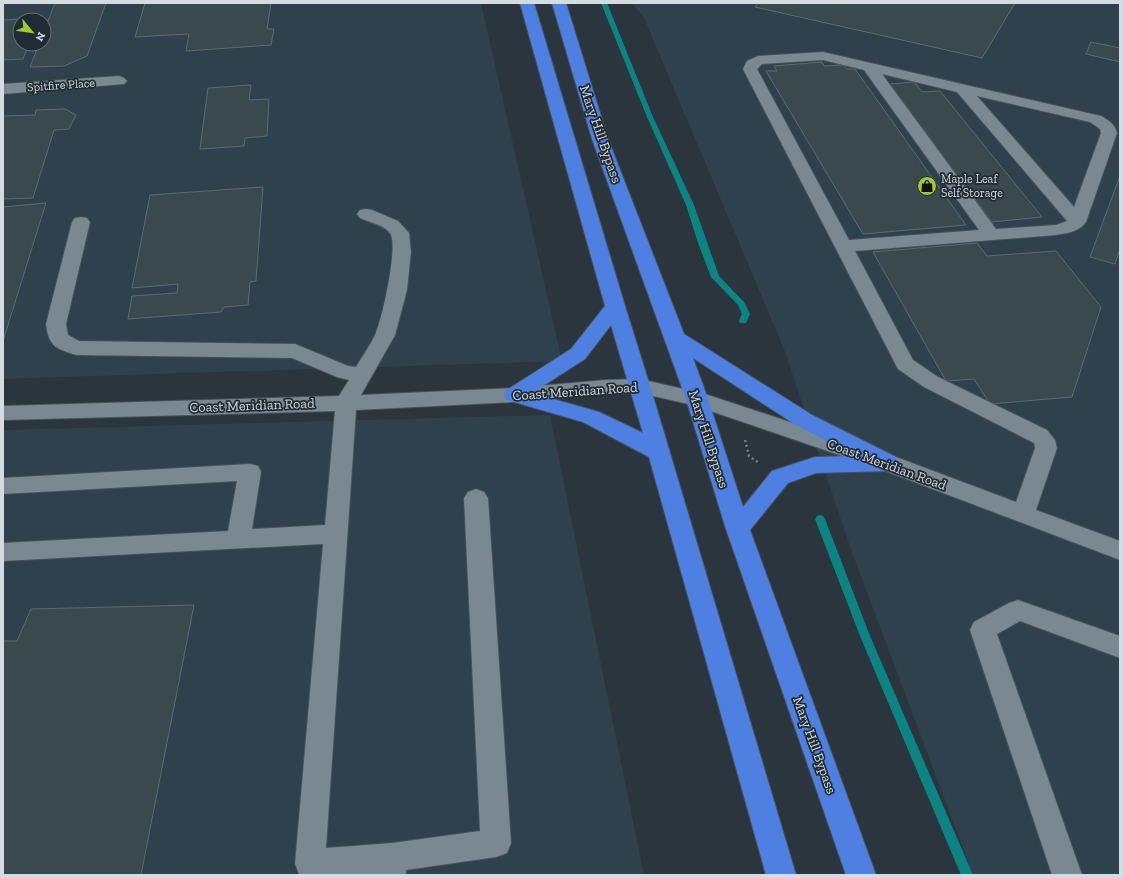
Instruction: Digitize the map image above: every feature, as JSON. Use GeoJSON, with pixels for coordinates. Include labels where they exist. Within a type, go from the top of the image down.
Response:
{"type":"FeatureCollection","features":[{"type":"Feature","properties":{"kind":"highway"},"geometry":{"type":"LineString","coordinates":[[527,3],[615,306],[640,386],[781,875]]}},
{"type":"Feature","properties":{"kind":"highway","name":"Mary Hill Bypass"},"geometry":{"type":"LineString","coordinates":[[559,3],[600,139],[697,399],[738,529],[861,875]]}},
{"type":"Feature","properties":{"kind":"highway"},"geometry":{"type":"LineString","coordinates":[[514,395],[578,354],[615,306]]}},
{"type":"Feature","properties":{"kind":"highway"},"geometry":{"type":"LineString","coordinates":[[675,338],[804,420],[888,463]]}},
{"type":"Feature","properties":{"kind":"highway"},"geometry":{"type":"LineString","coordinates":[[514,395],[591,417],[611,426],[658,452]]}},
{"type":"Feature","properties":{"kind":"highway"},"geometry":{"type":"LineString","coordinates":[[738,529],[780,477],[815,465],[888,463]]}},
{"type":"Feature","properties":{"kind":"street"},"geometry":{"type":"LineString","coordinates":[[842,246],[1056,230],[1069,227],[1077,222],[1109,133],[1108,128],[1104,123],[1095,119],[823,56],[758,60],[752,64],[750,69],[842,246],[905,364],[931,382],[1039,435],[1044,440],[1046,448],[1023,515]]}},
{"type":"Feature","properties":{"kind":"street"},"geometry":{"type":"LineString","coordinates":[[869,67],[991,235]]}},
{"type":"Feature","properties":{"kind":"street","name":"Spitfire Place"},"geometry":{"type":"LineString","coordinates":[[3,89],[119,81]]}},
{"type":"Feature","properties":{"kind":"street"},"geometry":{"type":"LineString","coordinates":[[962,88],[1077,222]]}},
{"type":"Feature","properties":{"kind":"street"},"geometry":{"type":"LineString","coordinates":[[366,214],[392,225],[400,233],[402,252],[397,290],[385,335],[346,402],[310,864],[391,867],[496,843],[476,498]]}},
{"type":"Feature","properties":{"kind":"street"},"geometry":{"type":"LineString","coordinates":[[81,222],[56,324],[58,338],[66,344],[77,348],[295,351],[344,372],[362,375]]}},
{"type":"Feature","properties":{"kind":"street","name":"Coast Meridian Road"},"geometry":{"type":"LineString","coordinates":[[3,413],[514,395],[606,387],[640,386],[697,399],[888,463],[1120,551]]}},
{"type":"Feature","properties":{"kind":"street"},"geometry":{"type":"LineString","coordinates":[[3,486],[250,472],[239,539]]}},
{"type":"Feature","properties":{"kind":"street"},"geometry":{"type":"LineString","coordinates":[[3,552],[336,534]]}},
{"type":"Feature","properties":{"kind":"street"},"geometry":{"type":"LineString","coordinates":[[1066,875],[983,630],[1018,610],[1120,647]]}},
{"type":"Feature","properties":{"kind":"path"},"geometry":{"type":"LineString","coordinates":[[744,438],[749,456],[764,466]]}},
{"type":"Feature","properties":{"kind":"shaded area"},"geometry":{"type":"Polygon","coordinates":[[[3,3],[481,3],[562,361],[3,379],[3,3]]]}},
{"type":"Feature","properties":{"kind":"shaded area"},"geometry":{"type":"Polygon","coordinates":[[[632,3],[1120,3],[1120,875],[973,875],[850,547],[784,349],[644,18],[632,3]]]}},
{"type":"Feature","properties":{"kind":"shaded area"},"geometry":{"type":"Polygon","coordinates":[[[550,415],[644,875],[3,875],[3,430],[550,415]]]}},
{"type":"Feature","properties":{"kind":"building"},"geometry":{"type":"Polygon","coordinates":[[[55,3],[106,3],[87,56],[64,66],[30,67],[36,52],[52,52],[51,12],[55,3]]]}},
{"type":"Feature","properties":{"kind":"building"},"geometry":{"type":"Polygon","coordinates":[[[145,3],[271,3],[267,29],[274,29],[271,45],[186,51],[189,34],[135,37],[145,3]]]}},
{"type":"Feature","properties":{"kind":"building"},"geometry":{"type":"Polygon","coordinates":[[[758,3],[1015,3],[982,58],[755,7],[758,3]]]}},
{"type":"Feature","properties":{"kind":"building"},"geometry":{"type":"Polygon","coordinates":[[[3,20],[12,20],[12,52],[26,52],[23,59],[3,60],[3,20]]]}},
{"type":"Feature","properties":{"kind":"building"},"geometry":{"type":"Polygon","coordinates":[[[1091,42],[1120,48],[1120,62],[1086,54],[1091,42]]]}},
{"type":"Feature","properties":{"kind":"building"},"geometry":{"type":"Polygon","coordinates":[[[822,62],[824,66],[843,65],[847,69],[855,69],[966,225],[863,234],[766,71],[777,71],[774,66],[822,62]]]}},
{"type":"Feature","properties":{"kind":"building"},"geometry":{"type":"Polygon","coordinates":[[[914,82],[922,92],[940,91],[1042,217],[992,222],[890,84],[914,82]]]}},
{"type":"Feature","properties":{"kind":"building"},"geometry":{"type":"Polygon","coordinates":[[[251,85],[249,100],[269,99],[267,136],[245,138],[244,146],[200,149],[208,88],[251,85]]]}},
{"type":"Feature","properties":{"kind":"building"},"geometry":{"type":"Polygon","coordinates":[[[65,109],[76,115],[69,129],[54,130],[33,198],[3,199],[3,116],[35,115],[36,110],[65,109]]]}},
{"type":"Feature","properties":{"kind":"building"},"geometry":{"type":"Polygon","coordinates":[[[1120,176],[1120,249],[1115,264],[1090,257],[1120,176]]]}},
{"type":"Feature","properties":{"kind":"building"},"geometry":{"type":"Polygon","coordinates":[[[263,187],[256,281],[250,282],[248,305],[224,307],[221,312],[128,319],[132,296],[177,293],[178,284],[132,288],[150,195],[263,187]]]}},
{"type":"Feature","properties":{"kind":"building"},"geometry":{"type":"Polygon","coordinates":[[[46,203],[3,341],[3,207],[46,203]]]}},
{"type":"Feature","properties":{"kind":"building"},"geometry":{"type":"Polygon","coordinates":[[[977,243],[987,256],[1056,251],[1101,307],[1072,397],[990,404],[974,379],[946,381],[873,252],[977,243]]]}},
{"type":"Feature","properties":{"kind":"building"},"geometry":{"type":"Polygon","coordinates":[[[194,605],[141,875],[3,875],[3,641],[17,641],[31,609],[194,605]]]}},
{"type":"Feature","properties":{"kind":"waterway"},"geometry":{"type":"LineString","coordinates":[[604,3],[650,117],[690,205],[715,277],[741,304],[746,314],[743,321]]}},
{"type":"Feature","properties":{"kind":"waterway"},"geometry":{"type":"LineString","coordinates":[[820,519],[865,636],[967,875]]}},
{"type":"Feature","properties":{"kind":"place","name":"Maple Leaf Self Storage"},"geometry":{"type":"Point","coordinates":[927,186]}}]}
